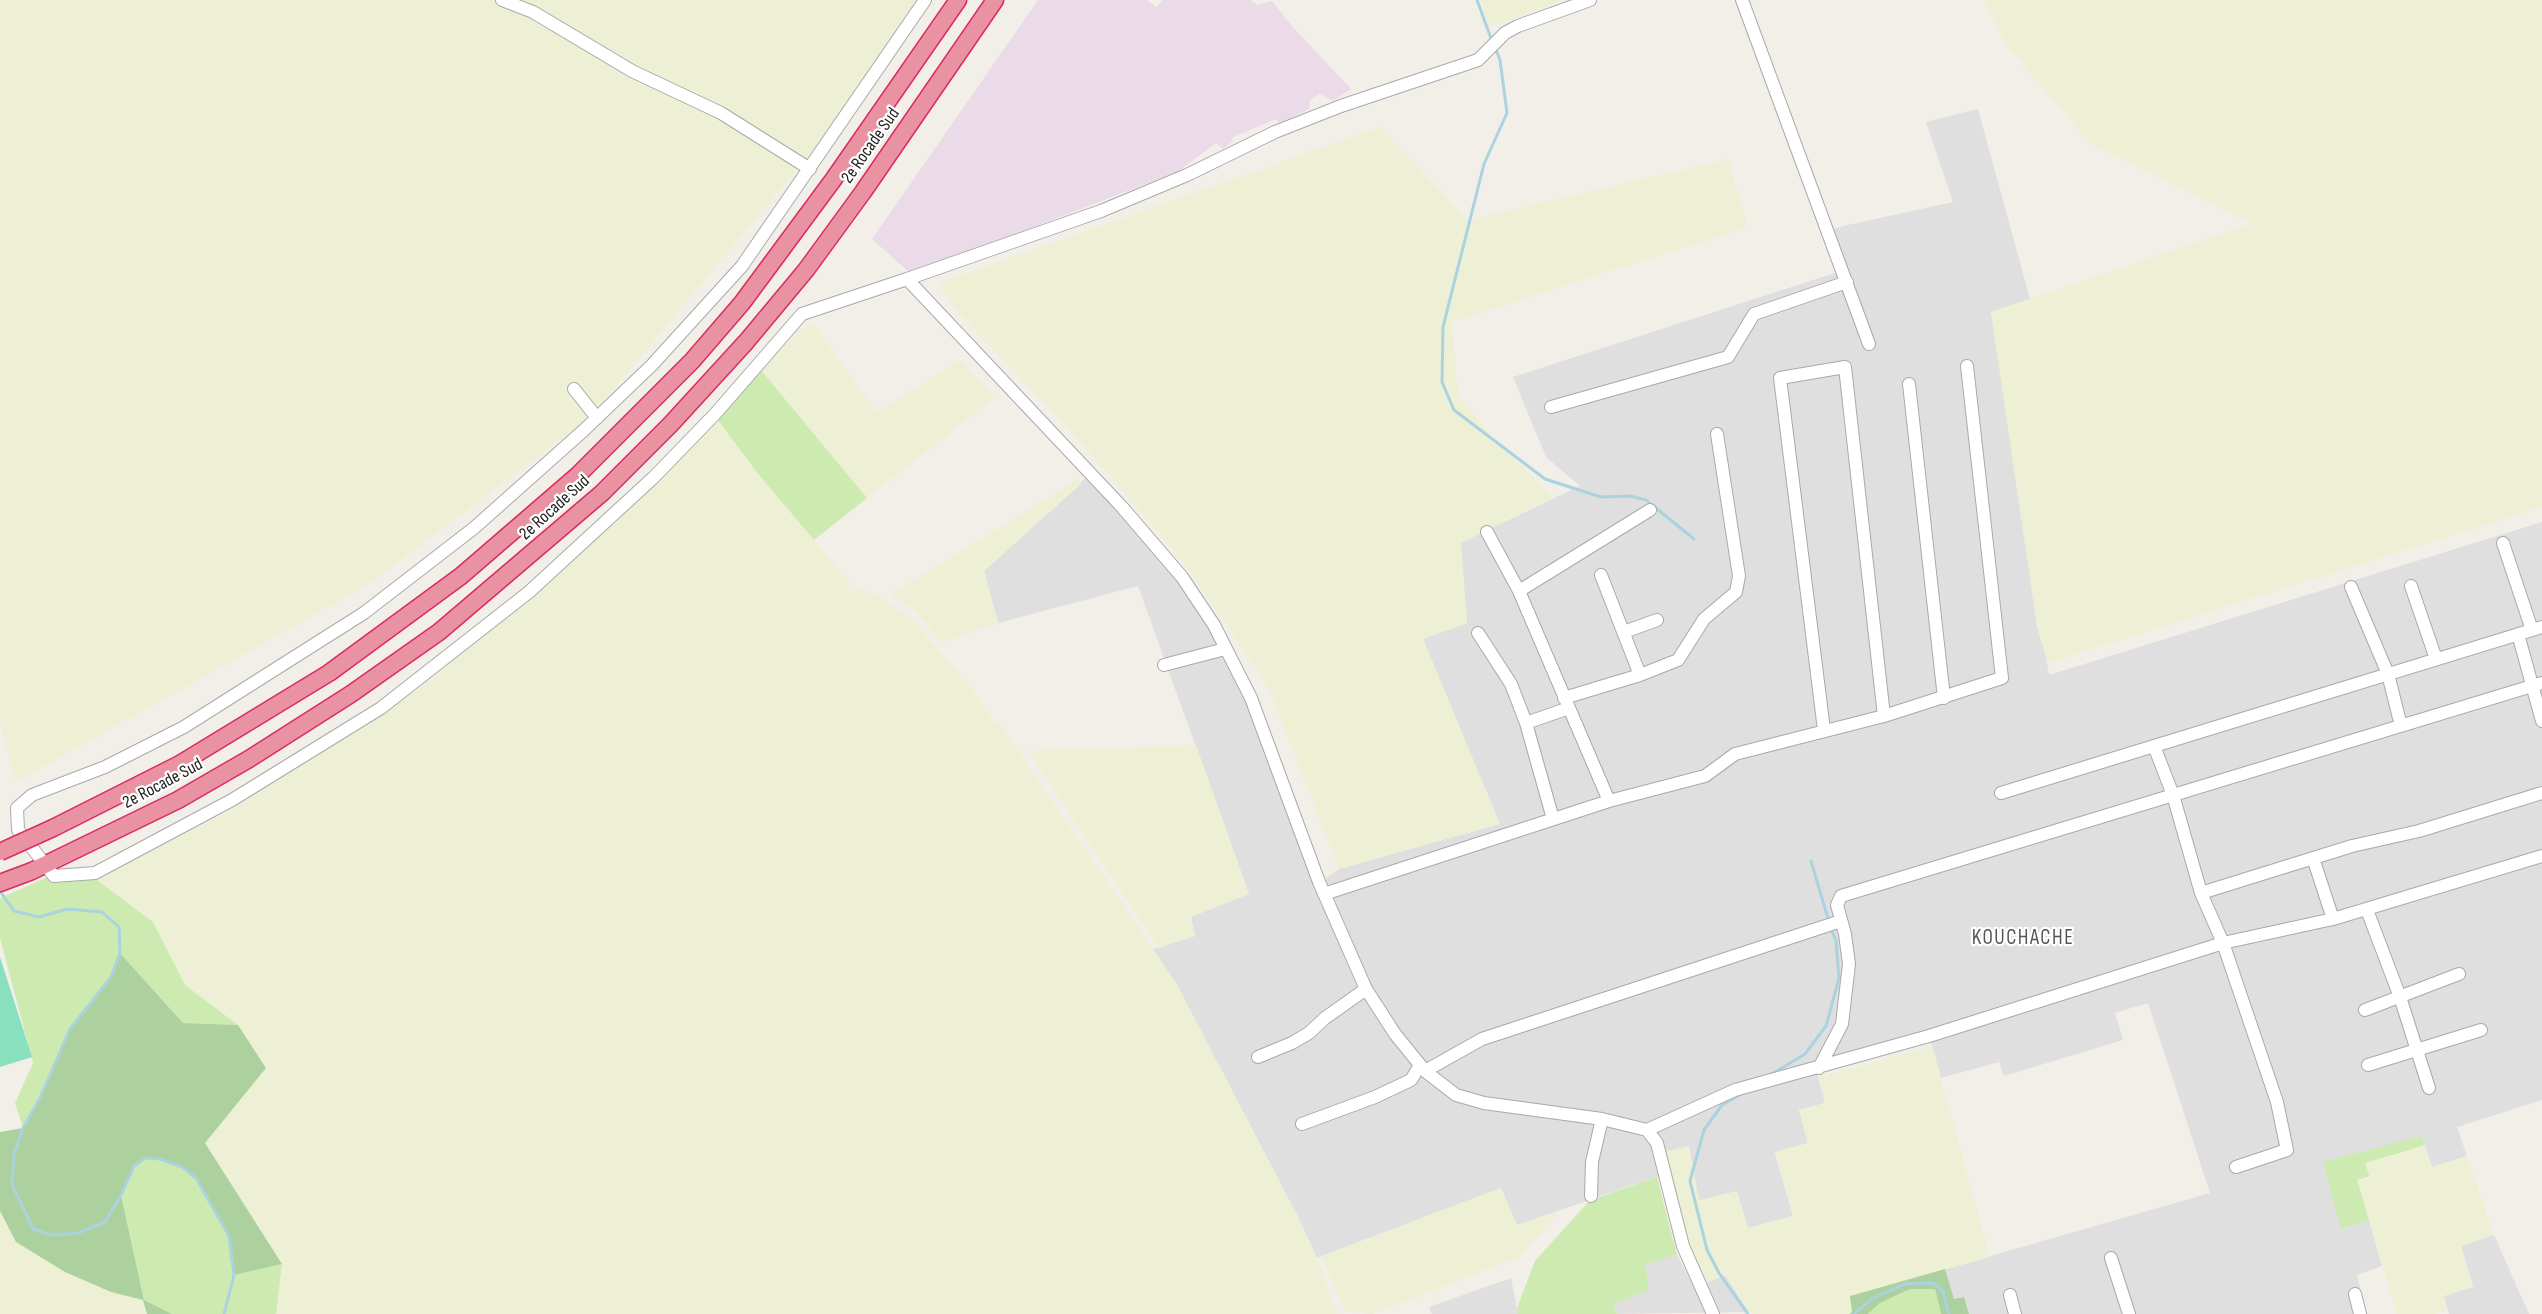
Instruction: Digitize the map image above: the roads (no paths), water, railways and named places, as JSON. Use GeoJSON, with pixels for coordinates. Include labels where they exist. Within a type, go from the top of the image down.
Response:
{"type":"FeatureCollection","features":[{"type":"Feature","properties":{"kind":"highway","name":"2e Rocade Sud"},"geometry":{"type":"LineString","coordinates":[[0,852],[178,765],[329,673],[461,576],[570,482],[692,361],[742,303],[860,143],[958,0]]}},
{"type":"Feature","properties":{"kind":"highway","name":"2e Rocade Sud"},"geometry":{"type":"LineString","coordinates":[[0,883],[38,868],[178,800],[249,759],[351,694],[439,632],[602,493],[670,425],[739,350],[806,270],[863,192],[995,0]]}},
{"type":"Feature","properties":{"kind":"street"},"geometry":{"type":"LineString","coordinates":[[502,0],[533,12],[632,71],[721,113],[810,169]]}},
{"type":"Feature","properties":{"kind":"street"},"geometry":{"type":"LineString","coordinates":[[925,0],[742,266],[652,365],[597,418],[474,528],[364,613],[184,727],[105,767],[32,795],[17,808],[18,830],[38,868],[54,876],[95,873],[232,800],[381,708],[529,592],[654,477],[716,413],[802,314],[1101,211],[1319,115],[1478,60],[1505,33],[1518,26],[1590,0]]}},
{"type":"Feature","properties":{"kind":"street"},"geometry":{"type":"LineString","coordinates":[[1742,0],[1869,344]]}},
{"type":"Feature","properties":{"kind":"street"},"geometry":{"type":"LineString","coordinates":[[907,279],[1122,507],[1182,577],[1214,625],[1251,698],[1324,894],[1366,989],[1395,1034],[1423,1068],[1456,1095],[1484,1103],[1602,1119],[1647,1130],[1735,1090],[1929,1036],[2223,944],[2367,910],[2542,856]]}},
{"type":"Feature","properties":{"kind":"street"},"geometry":{"type":"LineString","coordinates":[[1551,408],[1728,357],[1754,314],[1847,282]]}},
{"type":"Feature","properties":{"kind":"street"},"geometry":{"type":"LineString","coordinates":[[1324,894],[1609,801],[1705,776],[1735,754],[1884,716],[2002,678],[1967,366]]}},
{"type":"Feature","properties":{"kind":"street"},"geometry":{"type":"LineString","coordinates":[[1824,730],[1780,378],[1845,367],[1884,716]]}},
{"type":"Feature","properties":{"kind":"street"},"geometry":{"type":"LineString","coordinates":[[1909,384],[1944,698]]}},
{"type":"Feature","properties":{"kind":"street"},"geometry":{"type":"LineString","coordinates":[[574,389],[597,418]]}},
{"type":"Feature","properties":{"kind":"street"},"geometry":{"type":"LineString","coordinates":[[1526,723],[1567,703],[1678,660],[1704,619],[1736,592],[1739,576],[1717,434]]}},
{"type":"Feature","properties":{"kind":"street"},"geometry":{"type":"LineString","coordinates":[[1518,591],[1650,510]]}},
{"type":"Feature","properties":{"kind":"street"},"geometry":{"type":"LineString","coordinates":[[1487,532],[1518,591],[1609,801]]}},
{"type":"Feature","properties":{"kind":"street"},"geometry":{"type":"LineString","coordinates":[[2001,793],[2537,628],[2503,543]]}},
{"type":"Feature","properties":{"kind":"street"},"geometry":{"type":"LineString","coordinates":[[1601,575],[1640,675]]}},
{"type":"Feature","properties":{"kind":"street"},"geometry":{"type":"LineString","coordinates":[[2411,586],[2436,659]]}},
{"type":"Feature","properties":{"kind":"street"},"geometry":{"type":"LineString","coordinates":[[2351,587],[2388,674],[2402,726]]}},
{"type":"Feature","properties":{"kind":"street"},"geometry":{"type":"LineString","coordinates":[[1624,632],[1657,620]]}},
{"type":"Feature","properties":{"kind":"street"},"geometry":{"type":"LineString","coordinates":[[1478,633],[1511,684],[1526,723],[1553,819]]}},
{"type":"Feature","properties":{"kind":"street"},"geometry":{"type":"LineString","coordinates":[[2518,634],[2537,684],[2542,721]]}},
{"type":"Feature","properties":{"kind":"street"},"geometry":{"type":"LineString","coordinates":[[1164,666],[1226,649]]}},
{"type":"Feature","properties":{"kind":"street"},"geometry":{"type":"LineString","coordinates":[[1819,1068],[1842,1024],[1849,964],[1837,905],[1841,896],[2537,684]]}},
{"type":"Feature","properties":{"kind":"street"},"geometry":{"type":"LineString","coordinates":[[2154,746],[2173,795],[2201,893],[2223,944],[2277,1102],[2287,1150],[2236,1167]]}},
{"type":"Feature","properties":{"kind":"street"},"geometry":{"type":"LineString","coordinates":[[2201,893],[2352,846],[2419,831],[2542,793]]}},
{"type":"Feature","properties":{"kind":"street"},"geometry":{"type":"LineString","coordinates":[[2313,858],[2333,919]]}},
{"type":"Feature","properties":{"kind":"street"},"geometry":{"type":"LineString","coordinates":[[2367,910],[2400,998],[2429,1088]]}},
{"type":"Feature","properties":{"kind":"street"},"geometry":{"type":"LineString","coordinates":[[1302,1124],[1374,1097],[1411,1080],[1423,1068],[1482,1039],[1841,921]]}},
{"type":"Feature","properties":{"kind":"street"},"geometry":{"type":"LineString","coordinates":[[2365,1010],[2458,974]]}},
{"type":"Feature","properties":{"kind":"street"},"geometry":{"type":"LineString","coordinates":[[1258,1057],[1300,1038],[1366,989]]}},
{"type":"Feature","properties":{"kind":"street"},"geometry":{"type":"LineString","coordinates":[[2368,1065],[2481,1030]]}},
{"type":"Feature","properties":{"kind":"street"},"geometry":{"type":"LineString","coordinates":[[1590,1196],[1592,1162],[1602,1119]]}},
{"type":"Feature","properties":{"kind":"street"},"geometry":{"type":"LineString","coordinates":[[1647,1130],[1657,1143],[1683,1246],[1713,1314]]}},
{"type":"Feature","properties":{"kind":"street"},"geometry":{"type":"LineString","coordinates":[[2111,1258],[2129,1314]]}},
{"type":"Feature","properties":{"kind":"street"},"geometry":{"type":"LineString","coordinates":[[2355,1294],[2360,1314]]}},
{"type":"Feature","properties":{"kind":"street"},"geometry":{"type":"LineString","coordinates":[[2010,1295],[2015,1314]]}},
{"type":"Feature","properties":{"kind":"waterway"},"geometry":{"type":"LineString","coordinates":[[1477,0],[1492,41]]}},
{"type":"Feature","properties":{"kind":"waterway"},"geometry":{"type":"LineString","coordinates":[[1495,47],[1500,60],[1507,113],[1484,164],[1443,327],[1442,382],[1454,410],[1545,479],[1601,497],[1630,496],[1646,500],[1694,539]]}},
{"type":"Feature","properties":{"kind":"waterway"},"geometry":{"type":"LineString","coordinates":[[1811,861],[1829,922]]}},
{"type":"Feature","properties":{"kind":"waterway"},"geometry":{"type":"LineString","coordinates":[[0,891],[14,911],[39,917],[67,909],[102,912],[119,927],[120,953],[111,977],[70,1029],[40,1098],[23,1128],[14,1154],[12,1184],[33,1229],[52,1235],[78,1233],[105,1222],[134,1166],[145,1158],[160,1159],[182,1167],[196,1178],[229,1236],[234,1275],[224,1314]]}},
{"type":"Feature","properties":{"kind":"waterway"},"geometry":{"type":"LineString","coordinates":[[1772,1074],[1805,1054],[1826,1026],[1839,978],[1836,941],[1831,929]]}},
{"type":"Feature","properties":{"kind":"waterway"},"geometry":{"type":"LineString","coordinates":[[1741,1094],[1722,1105],[1704,1130],[1690,1181],[1707,1250],[1719,1273],[1748,1314]]}},
{"type":"Feature","properties":{"kind":"waterway"},"geometry":{"type":"LineString","coordinates":[[1854,1314],[1873,1298],[1905,1284],[1933,1283],[1943,1291],[1949,1314]]}},
{"type":"Feature","properties":{"kind":"district","name":"KOUCHACHE"},"geometry":{"type":"Point","coordinates":[2023,939]}}]}
